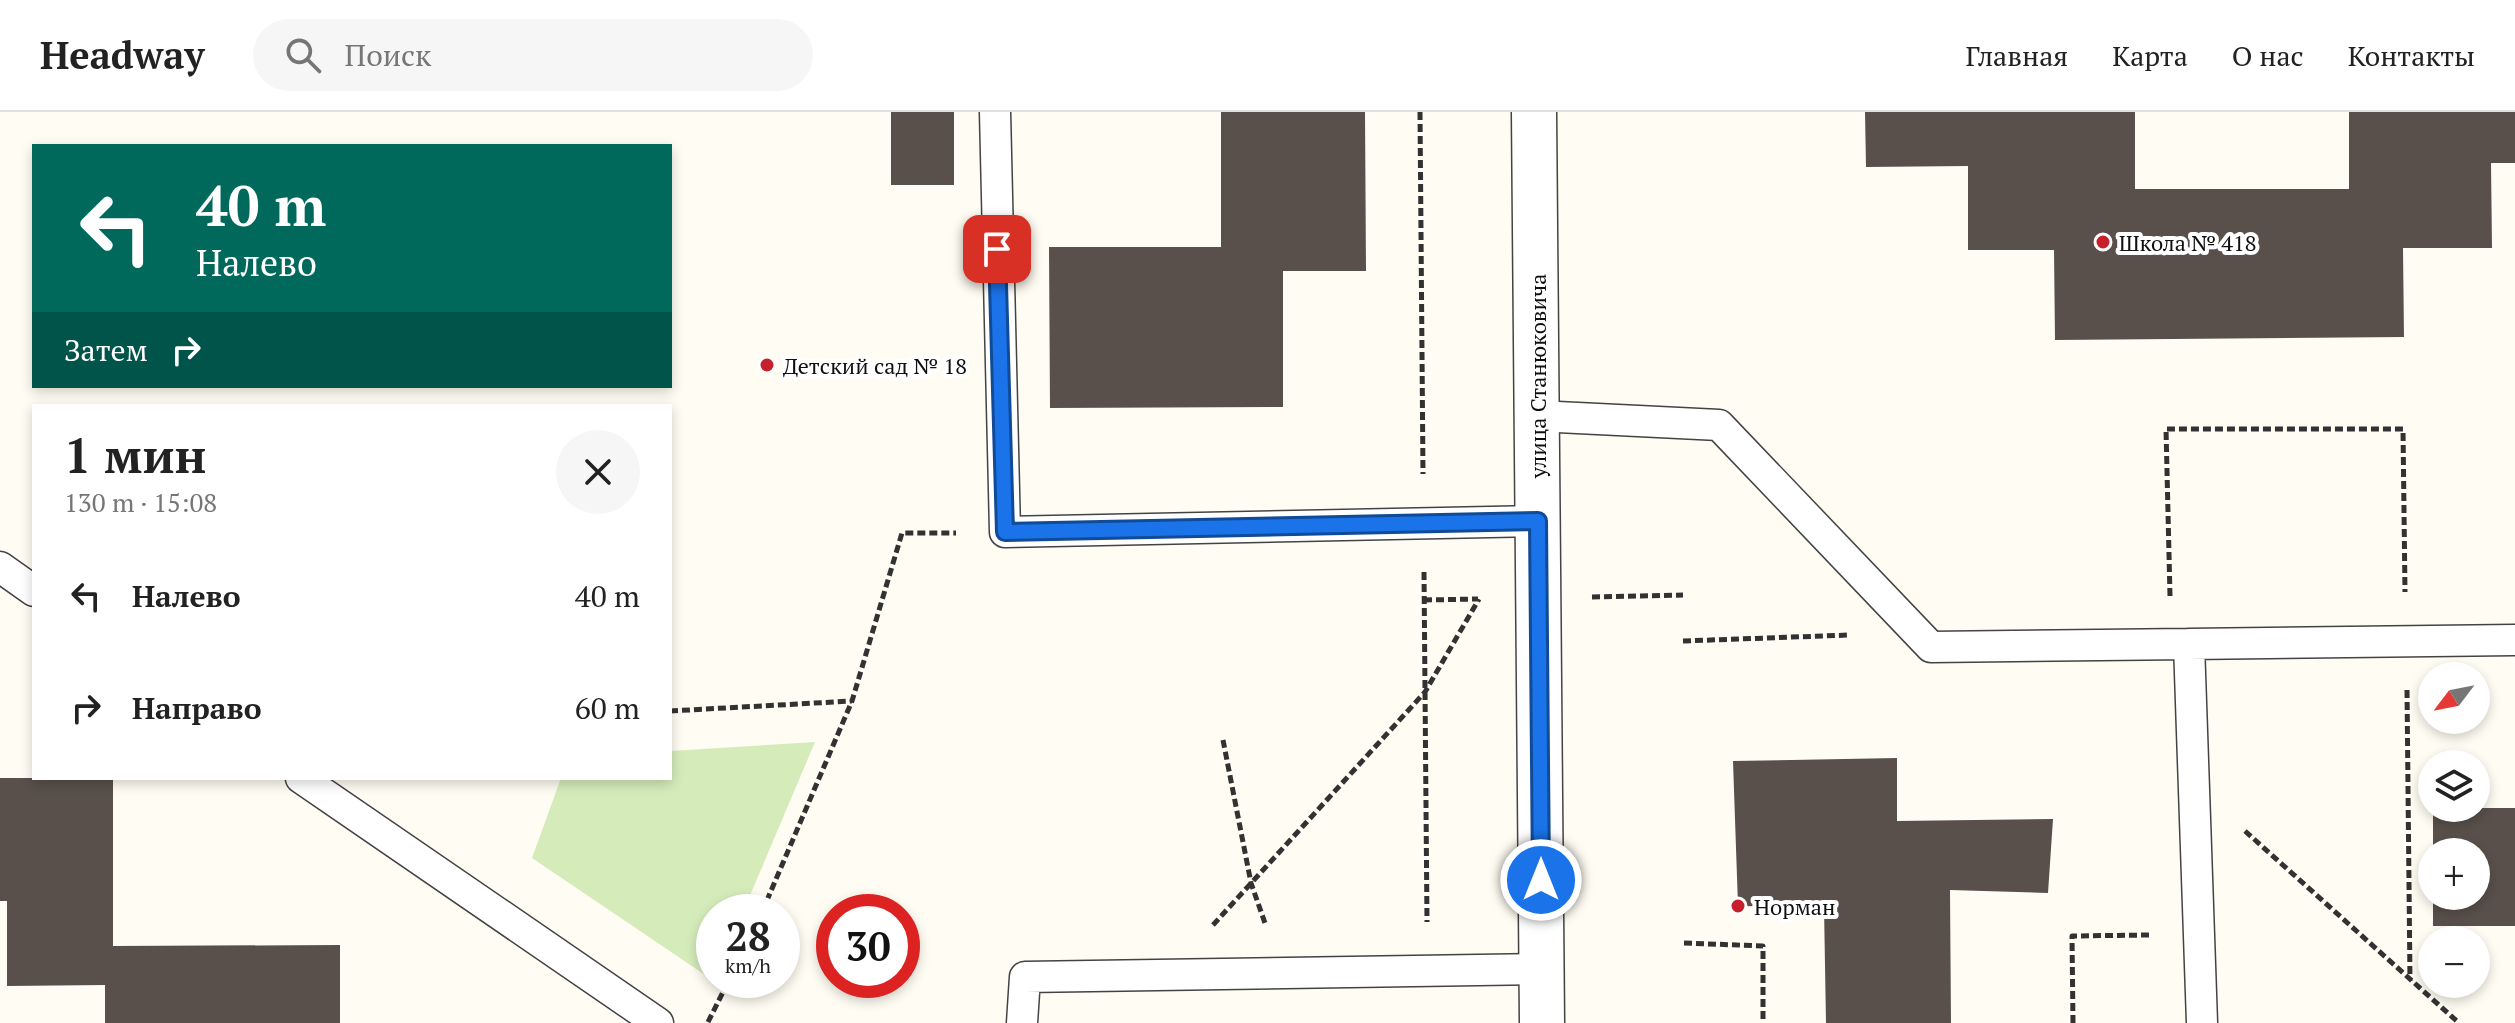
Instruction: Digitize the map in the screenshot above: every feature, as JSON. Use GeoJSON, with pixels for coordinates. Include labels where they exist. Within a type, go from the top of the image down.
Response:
{"type":"FeatureCollection","features":[{"type":"Feature","properties":{"kind":"street","name":"улица Станюковича"},"geometry":{"type":"LineString","coordinates":[[1534,112],[1542,1023]]}},
{"type":"Feature","properties":{"kind":"lane"},"geometry":{"type":"LineString","coordinates":[[995,112],[1005,532],[1538,521]]}},
{"type":"Feature","properties":{"kind":"lane"},"geometry":{"type":"LineString","coordinates":[[1537,416],[1719,425],[1931,647],[2515,640]]}},
{"type":"Feature","properties":{"kind":"lane"},"geometry":{"type":"LineString","coordinates":[[0,567],[32,590]]}},
{"type":"Feature","properties":{"kind":"lane"},"geometry":{"type":"LineString","coordinates":[[2189,644],[2202,1023]]}},
{"type":"Feature","properties":{"kind":"lane"},"geometry":{"type":"LineString","coordinates":[[304,780],[658,1023]]}},
{"type":"Feature","properties":{"kind":"lane"},"geometry":{"type":"LineString","coordinates":[[1022,1023],[1025,977],[1542,969]]}},
{"type":"Feature","properties":{"kind":"path"},"geometry":{"type":"LineString","coordinates":[[770,894],[852,701],[902,533],[1005,532]]}},
{"type":"Feature","properties":{"kind":"path"},"geometry":{"type":"LineString","coordinates":[[1166,976],[1425,692],[1479,599]]}},
{"type":"Feature","properties":{"kind":"path"},"geometry":{"type":"LineString","coordinates":[[1683,641],[1916,632]]}},
{"type":"Feature","properties":{"kind":"path"},"geometry":{"type":"LineString","coordinates":[[672,711],[852,701]]}},
{"type":"Feature","properties":{"kind":"path"},"geometry":{"type":"LineString","coordinates":[[1223,740],[1251,883],[1283,974]]}},
{"type":"Feature","properties":{"kind":"path"},"geometry":{"type":"LineString","coordinates":[[2245,831],[2459,1023]]}},
{"type":"Feature","properties":{"kind":"path"},"geometry":{"type":"LineString","coordinates":[[2073,1023],[2072,936],[2199,935]]}},
{"type":"Feature","properties":{"kind":"path"},"geometry":{"type":"LineString","coordinates":[[1684,943],[1763,946],[1763,1023]]}},
{"type":"Feature","properties":{"kind":"path"},"geometry":{"type":"LineString","coordinates":[[708,1023],[720,998]]}},
{"type":"Feature","properties":{"kind":"green space"},"geometry":{"type":"Polygon","coordinates":[[[815,742],[751,894],[696,894],[696,969],[532,858],[560,780],[672,780],[672,751],[815,742]]]}},
{"type":"Feature","properties":{"kind":"building"},"geometry":{"type":"Polygon","coordinates":[[[891,112],[954,112],[954,185],[891,185],[891,112]]]}},
{"type":"Feature","properties":{"kind":"building"},"geometry":{"type":"Polygon","coordinates":[[[1221,112],[1365,112],[1366,271],[1283,271],[1283,407],[1050,408],[1049,247],[1221,247],[1221,112]]]}},
{"type":"Feature","properties":{"kind":"building"},"geometry":{"type":"Polygon","coordinates":[[[1865,112],[2135,112],[2135,189],[2349,189],[2349,112],[2515,112],[2515,163],[2491,163],[2492,248],[2403,248],[2404,337],[2055,340],[2054,250],[1968,250],[1968,166],[1866,167],[1865,112]]]}},
{"type":"Feature","properties":{"kind":"building"},"geometry":{"type":"Polygon","coordinates":[[[1897,758],[1897,821],[2053,819],[2048,893],[1950,890],[1951,1023],[1826,1023],[1824,907],[1738,906],[1733,761],[1897,758]]]}},
{"type":"Feature","properties":{"kind":"building"},"geometry":{"type":"Polygon","coordinates":[[[0,778],[113,780],[113,946],[340,945],[340,1023],[105,1023],[105,985],[7,986],[7,901],[0,901],[0,778]]]}},
{"type":"Feature","properties":{"kind":"building"},"geometry":{"type":"Polygon","coordinates":[[[2490,808],[2515,808],[2515,926],[2433,926],[2433,910],[2490,910],[2490,838],[2433,838],[2433,822],[2490,822],[2490,808]]]}},
{"type":"Feature","properties":{"kind":"place","name":"Школа № 418"},"geometry":{"type":"Point","coordinates":[2103,242]}},
{"type":"Feature","properties":{"kind":"place","name":"Детский сад № 18"},"geometry":{"type":"Point","coordinates":[767,365]}},
{"type":"Feature","properties":{"kind":"place","name":"Норман"},"geometry":{"type":"Point","coordinates":[1738,906]}},
{"type":"Feature","properties":{"kind":"route"},"geometry":{"type":"LineString","coordinates":[[997,249],[1005,532],[1538,521],[1541,880]]}}]}
